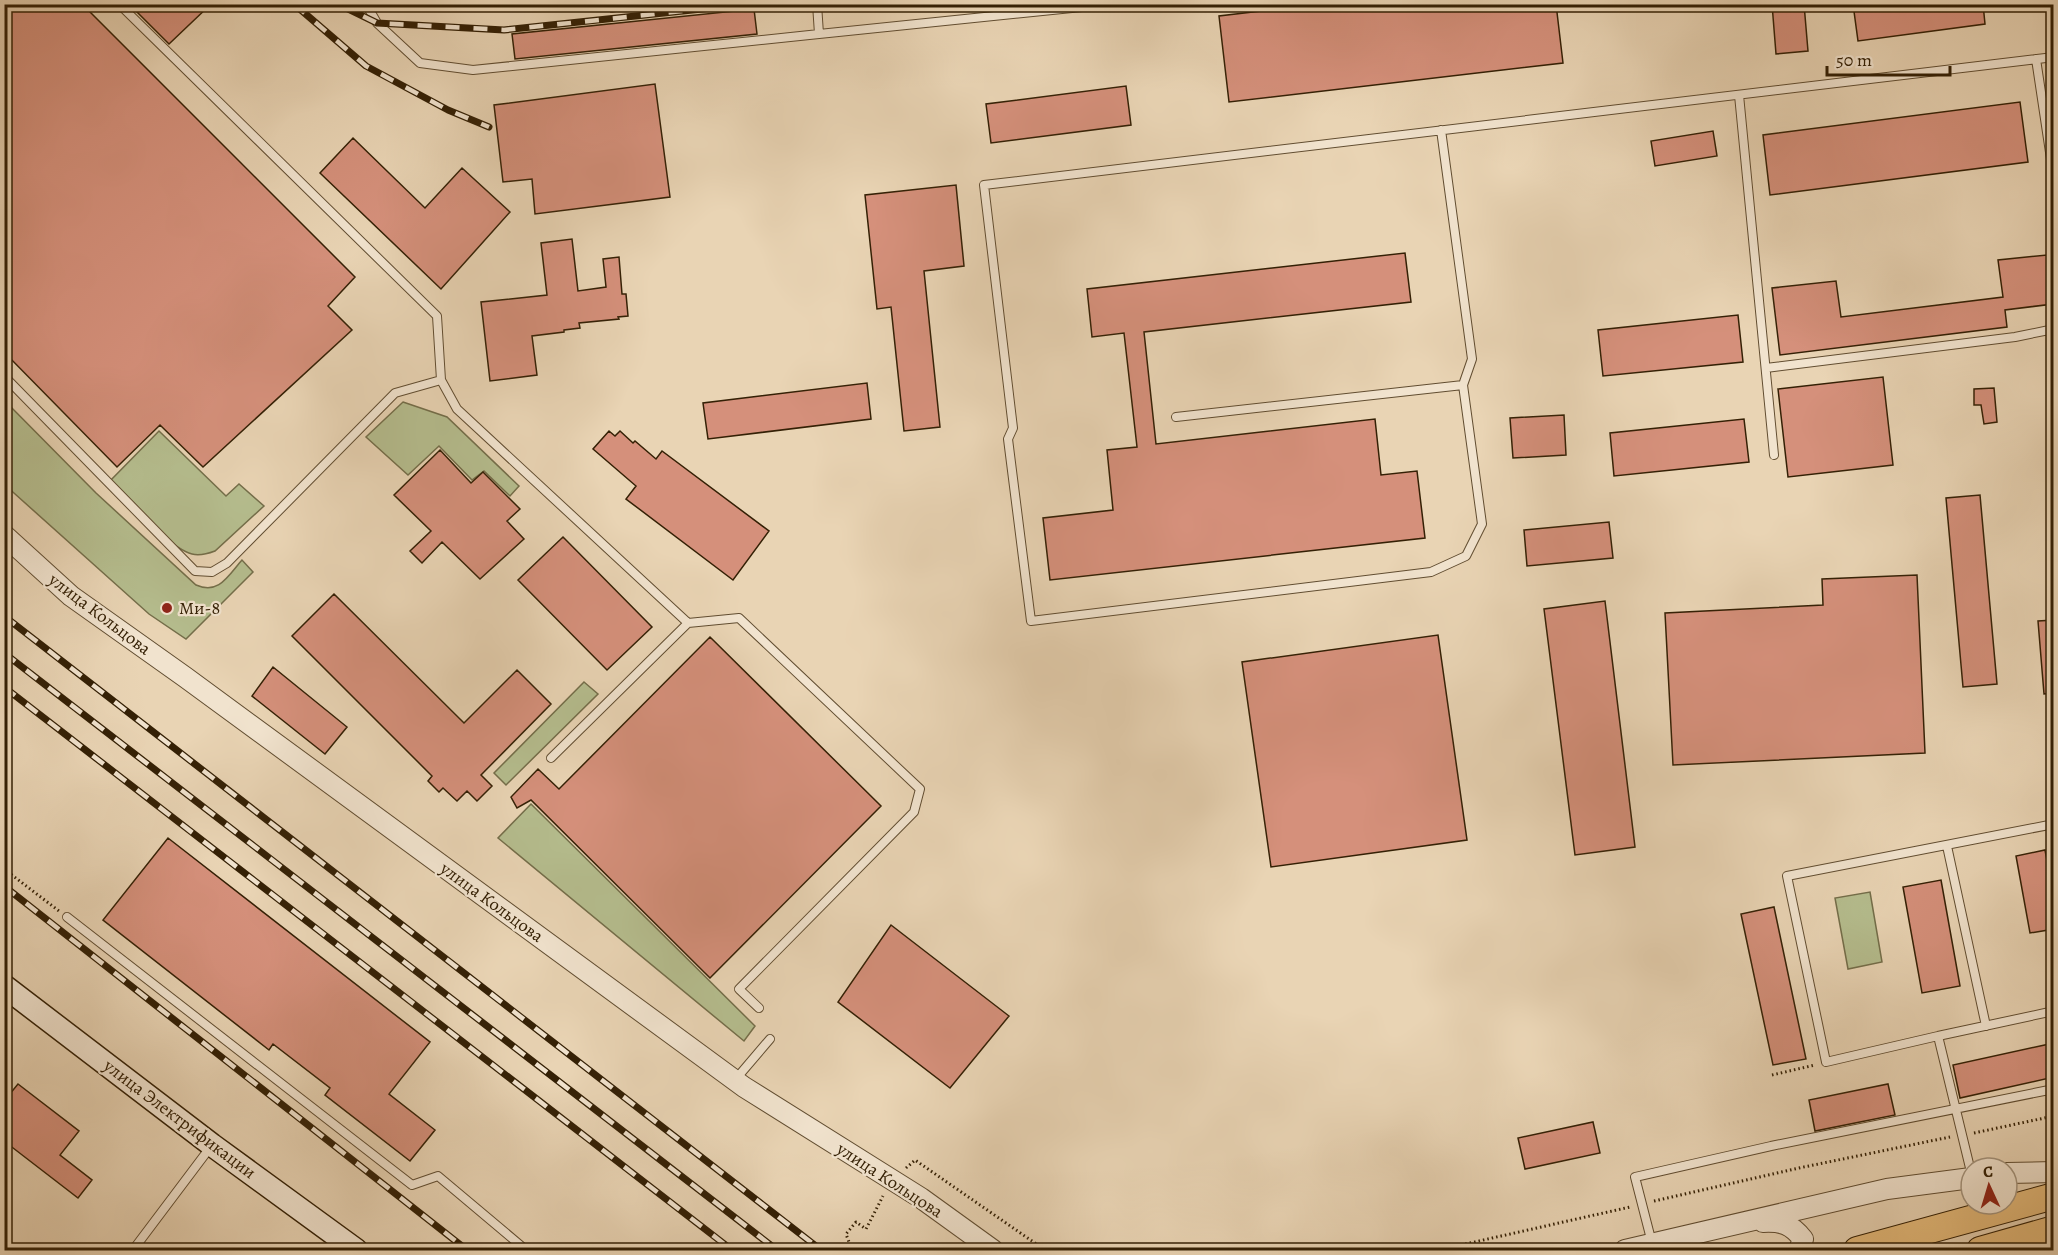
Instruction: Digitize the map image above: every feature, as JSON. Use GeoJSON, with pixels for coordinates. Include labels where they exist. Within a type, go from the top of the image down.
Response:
{"type":"FeatureCollection","features":[{"type":"Feature","properties":{"kind":"main road","name":"улица Электрификации"},"geometry":{"type":"LineString","coordinates":[[4,986],[212,1145],[356,1251]]}},
{"type":"Feature","properties":{"kind":"main road"},"geometry":{"type":"LineString","coordinates":[[1857,1251],[2054,1196]]}},
{"type":"Feature","properties":{"kind":"main road"},"geometry":{"type":"LineString","coordinates":[[1980,1251],[2054,1229]]}},
{"type":"Feature","properties":{"kind":"street","name":"улица Кольцова"},"geometry":{"type":"LineString","coordinates":[[4,535],[71,597],[185,677],[735,1080],[921,1198],[993,1251]]}},
{"type":"Feature","properties":{"kind":"street"},"geometry":{"type":"LineString","coordinates":[[2019,1173],[2054,1172]]}},
{"type":"Feature","properties":{"kind":"street"},"geometry":{"type":"LineString","coordinates":[[1625,1251],[1887,1189],[1959,1180]]}},
{"type":"Feature","properties":{"kind":"street"},"geometry":{"type":"LineString","coordinates":[[1736,1223],[1782,1221],[1796,1229],[1803,1239],[1799,1251]]}},
{"type":"Feature","properties":{"kind":"lane"},"geometry":{"type":"LineString","coordinates":[[119,4],[437,316],[441,380],[456,409],[687,623]]}},
{"type":"Feature","properties":{"kind":"lane"},"geometry":{"type":"LineString","coordinates":[[366,4],[377,23],[420,63],[473,70],[1111,4]]}},
{"type":"Feature","properties":{"kind":"lane"},"geometry":{"type":"LineString","coordinates":[[817,4],[819,34]]}},
{"type":"Feature","properties":{"kind":"lane"},"geometry":{"type":"LineString","coordinates":[[1441,130],[1472,359],[1463,386],[1482,524],[1466,556],[1431,573],[1031,621],[1008,439],[1013,428],[984,185],[1441,130],[2054,57]]}},
{"type":"Feature","properties":{"kind":"lane"},"geometry":{"type":"LineString","coordinates":[[2036,59],[2054,178]]}},
{"type":"Feature","properties":{"kind":"lane"},"geometry":{"type":"LineString","coordinates":[[1739,95],[1774,455]]}},
{"type":"Feature","properties":{"kind":"lane"},"geometry":{"type":"LineString","coordinates":[[1766,368],[2015,337],[2054,329]]}},
{"type":"Feature","properties":{"kind":"lane"},"geometry":{"type":"LineString","coordinates":[[4,376],[195,571],[212,572],[227,563],[395,393],[441,380]]}},
{"type":"Feature","properties":{"kind":"lane"},"geometry":{"type":"LineString","coordinates":[[1176,417],[1463,386]]}},
{"type":"Feature","properties":{"kind":"lane"},"geometry":{"type":"LineString","coordinates":[[551,758],[687,623],[739,618],[920,789],[914,812],[739,989],[759,1008]]}},
{"type":"Feature","properties":{"kind":"lane"},"geometry":{"type":"LineString","coordinates":[[2054,824],[1787,876],[1826,1062],[2054,1011]]}},
{"type":"Feature","properties":{"kind":"lane"},"geometry":{"type":"LineString","coordinates":[[1947,846],[1986,1026]]}},
{"type":"Feature","properties":{"kind":"lane"},"geometry":{"type":"LineString","coordinates":[[67,917],[412,1185],[438,1176],[526,1251]]}},
{"type":"Feature","properties":{"kind":"lane"},"geometry":{"type":"LineString","coordinates":[[1938,1036],[1968,1156]]}},
{"type":"Feature","properties":{"kind":"lane"},"geometry":{"type":"LineString","coordinates":[[735,1080],[770,1039]]}},
{"type":"Feature","properties":{"kind":"lane"},"geometry":{"type":"LineString","coordinates":[[1652,1244],[1635,1177],[1771,1146],[2054,1089]]}},
{"type":"Feature","properties":{"kind":"lane"},"geometry":{"type":"LineString","coordinates":[[133,1251],[212,1145]]}},
{"type":"Feature","properties":{"kind":"path"},"geometry":{"type":"LineString","coordinates":[[4,869],[67,917]]}},
{"type":"Feature","properties":{"kind":"path"},"geometry":{"type":"LineString","coordinates":[[1772,1075],[1826,1062]]}},
{"type":"Feature","properties":{"kind":"path"},"geometry":{"type":"LineString","coordinates":[[1439,1251],[1799,1168],[2054,1116]]}},
{"type":"Feature","properties":{"kind":"green space"},"geometry":{"type":"Polygon","coordinates":[[[5,401],[96,493],[196,585],[211,588],[217,586],[242,560],[253,572],[186,639],[149,614],[5,485],[5,401]]]}},
{"type":"Feature","properties":{"kind":"green space"},"geometry":{"type":"Polygon","coordinates":[[[403,402],[447,417],[519,486],[510,496],[484,471],[472,480],[439,446],[408,475],[366,437],[403,402]]]}},
{"type":"Feature","properties":{"kind":"green space"},"geometry":{"type":"Polygon","coordinates":[[[159,431],[226,496],[239,484],[264,506],[215,551],[198,555],[182,550],[160,533],[109,482],[159,431]]]}},
{"type":"Feature","properties":{"kind":"green space"},"geometry":{"type":"Polygon","coordinates":[[[584,682],[598,694],[506,785],[494,773],[584,682]]]}},
{"type":"Feature","properties":{"kind":"green space"},"geometry":{"type":"Polygon","coordinates":[[[531,804],[755,1026],[744,1041],[498,838],[531,804]]]}},
{"type":"Feature","properties":{"kind":"green space"},"geometry":{"type":"Polygon","coordinates":[[[1870,892],[1882,962],[1848,969],[1835,898],[1870,892]]]}},
{"type":"Feature","properties":{"kind":"building"},"geometry":{"type":"Polygon","coordinates":[[[4,4],[82,4],[355,277],[328,306],[352,330],[203,467],[160,425],[117,467],[4,352],[4,4]]]}},
{"type":"Feature","properties":{"kind":"building"},"geometry":{"type":"Polygon","coordinates":[[[129,4],[211,4],[169,44],[129,4]]]}},
{"type":"Feature","properties":{"kind":"building"},"geometry":{"type":"Polygon","coordinates":[[[1319,4],[1556,4],[1563,63],[1229,102],[1219,16],[1319,4]]]}},
{"type":"Feature","properties":{"kind":"building"},"geometry":{"type":"Polygon","coordinates":[[[1772,4],[1804,4],[1808,51],[1776,54],[1772,4]]]}},
{"type":"Feature","properties":{"kind":"building"},"geometry":{"type":"Polygon","coordinates":[[[1853,4],[1983,4],[1985,24],[1858,41],[1853,4]]]}},
{"type":"Feature","properties":{"kind":"building"},"geometry":{"type":"Polygon","coordinates":[[[754,9],[757,34],[515,59],[512,34],[754,9]]]}},
{"type":"Feature","properties":{"kind":"building"},"geometry":{"type":"Polygon","coordinates":[[[655,84],[670,197],[535,214],[532,179],[503,182],[494,105],[655,84]]]}},
{"type":"Feature","properties":{"kind":"building"},"geometry":{"type":"Polygon","coordinates":[[[1126,86],[1131,125],[991,143],[986,104],[1126,86]]]}},
{"type":"Feature","properties":{"kind":"building"},"geometry":{"type":"Polygon","coordinates":[[[2020,102],[2028,162],[1770,195],[1763,135],[2020,102]]]}},
{"type":"Feature","properties":{"kind":"building"},"geometry":{"type":"Polygon","coordinates":[[[1713,131],[1717,156],[1655,166],[1651,141],[1713,131]]]}},
{"type":"Feature","properties":{"kind":"building"},"geometry":{"type":"Polygon","coordinates":[[[353,138],[425,208],[462,168],[510,212],[441,289],[320,173],[353,138]]]}},
{"type":"Feature","properties":{"kind":"building"},"geometry":{"type":"Polygon","coordinates":[[[956,185],[964,266],[924,271],[940,427],[904,431],[891,307],[877,309],[865,195],[956,185]]]}},
{"type":"Feature","properties":{"kind":"building"},"geometry":{"type":"Polygon","coordinates":[[[572,239],[578,291],[606,287],[603,259],[619,257],[622,294],[626,294],[628,316],[579,323],[580,328],[532,336],[537,375],[490,381],[481,302],[547,295],[541,243],[572,239]]]}},
{"type":"Feature","properties":{"kind":"building"},"geometry":{"type":"Polygon","coordinates":[[[1405,253],[1411,302],[1144,332],[1156,444],[1375,419],[1381,475],[1417,471],[1425,538],[1050,580],[1043,518],[1113,510],[1107,450],[1137,447],[1124,333],[1092,337],[1087,289],[1405,253]]]}},
{"type":"Feature","properties":{"kind":"building"},"geometry":{"type":"Polygon","coordinates":[[[2047,255],[2053,304],[2005,310],[2007,327],[1780,355],[1772,288],[1836,281],[1841,317],[2003,297],[1998,260],[2047,255]]]}},
{"type":"Feature","properties":{"kind":"building"},"geometry":{"type":"Polygon","coordinates":[[[1738,315],[1743,362],[1603,376],[1598,330],[1738,315]]]}},
{"type":"Feature","properties":{"kind":"building"},"geometry":{"type":"Polygon","coordinates":[[[1883,377],[1893,465],[1788,477],[1778,389],[1883,377]]]}},
{"type":"Feature","properties":{"kind":"building"},"geometry":{"type":"Polygon","coordinates":[[[867,383],[871,419],[708,439],[703,403],[867,383]]]}},
{"type":"Feature","properties":{"kind":"building"},"geometry":{"type":"Polygon","coordinates":[[[1994,388],[1997,422],[1984,424],[1981,405],[1974,405],[1974,389],[1994,388]]]}},
{"type":"Feature","properties":{"kind":"building"},"geometry":{"type":"Polygon","coordinates":[[[1564,415],[1566,455],[1513,458],[1510,418],[1564,415]]]}},
{"type":"Feature","properties":{"kind":"building"},"geometry":{"type":"Polygon","coordinates":[[[1744,419],[1749,462],[1614,476],[1610,433],[1744,419]]]}},
{"type":"Feature","properties":{"kind":"building"},"geometry":{"type":"Polygon","coordinates":[[[609,431],[615,436],[620,431],[656,459],[662,451],[769,531],[733,580],[626,499],[636,486],[593,449],[609,431]]]}},
{"type":"Feature","properties":{"kind":"building"},"geometry":{"type":"Polygon","coordinates":[[[440,450],[471,483],[483,472],[520,509],[507,521],[524,539],[480,579],[442,542],[422,563],[410,551],[431,531],[394,495],[440,450]]]}},
{"type":"Feature","properties":{"kind":"building"},"geometry":{"type":"Polygon","coordinates":[[[1980,495],[1997,684],[1963,687],[1946,498],[1980,495]]]}},
{"type":"Feature","properties":{"kind":"building"},"geometry":{"type":"Polygon","coordinates":[[[1609,522],[1613,558],[1527,566],[1524,530],[1609,522]]]}},
{"type":"Feature","properties":{"kind":"building"},"geometry":{"type":"Polygon","coordinates":[[[563,537],[652,627],[607,670],[518,580],[563,537]]]}},
{"type":"Feature","properties":{"kind":"building"},"geometry":{"type":"Polygon","coordinates":[[[1917,575],[1925,753],[1673,765],[1665,613],[1823,605],[1822,579],[1917,575]]]}},
{"type":"Feature","properties":{"kind":"building"},"geometry":{"type":"Polygon","coordinates":[[[334,594],[464,723],[517,670],[551,704],[481,775],[492,786],[477,801],[467,791],[457,801],[443,788],[439,792],[428,781],[432,776],[292,636],[334,594]]]}},
{"type":"Feature","properties":{"kind":"building"},"geometry":{"type":"Polygon","coordinates":[[[1605,601],[1635,847],[1575,855],[1544,609],[1605,601]]]}},
{"type":"Feature","properties":{"kind":"building"},"geometry":{"type":"Polygon","coordinates":[[[2054,620],[2054,693],[2044,694],[2038,621],[2054,620]]]}},
{"type":"Feature","properties":{"kind":"building"},"geometry":{"type":"Polygon","coordinates":[[[1438,635],[1467,840],[1271,867],[1242,662],[1438,635]]]}},
{"type":"Feature","properties":{"kind":"building"},"geometry":{"type":"Polygon","coordinates":[[[710,637],[881,806],[710,978],[531,800],[517,808],[511,797],[538,769],[559,789],[710,637]]]}},
{"type":"Feature","properties":{"kind":"building"},"geometry":{"type":"Polygon","coordinates":[[[273,667],[347,727],[325,754],[252,696],[273,667]]]}},
{"type":"Feature","properties":{"kind":"building"},"geometry":{"type":"Polygon","coordinates":[[[168,838],[430,1042],[389,1094],[435,1130],[410,1161],[325,1095],[330,1088],[273,1044],[269,1050],[103,920],[168,838]]]}},
{"type":"Feature","properties":{"kind":"building"},"geometry":{"type":"Polygon","coordinates":[[[2045,850],[2054,897],[2054,929],[2030,933],[2016,856],[2045,850]]]}},
{"type":"Feature","properties":{"kind":"building"},"geometry":{"type":"Polygon","coordinates":[[[1941,880],[1960,986],[1922,993],[1903,887],[1941,880]]]}},
{"type":"Feature","properties":{"kind":"building"},"geometry":{"type":"Polygon","coordinates":[[[1774,907],[1806,1059],[1773,1065],[1741,914],[1774,907]]]}},
{"type":"Feature","properties":{"kind":"building"},"geometry":{"type":"Polygon","coordinates":[[[891,925],[1009,1016],[950,1088],[838,1002],[891,925]]]}},
{"type":"Feature","properties":{"kind":"building"},"geometry":{"type":"Polygon","coordinates":[[[2054,1043],[2054,1077],[1960,1098],[1953,1065],[2054,1043]]]}},
{"type":"Feature","properties":{"kind":"building"},"geometry":{"type":"Polygon","coordinates":[[[18,1084],[79,1131],[60,1155],[92,1180],[78,1198],[4,1141],[4,1101],[18,1084]]]}},
{"type":"Feature","properties":{"kind":"building"},"geometry":{"type":"Polygon","coordinates":[[[1888,1084],[1895,1115],[1815,1131],[1809,1100],[1888,1084]]]}},
{"type":"Feature","properties":{"kind":"building"},"geometry":{"type":"Polygon","coordinates":[[[1593,1122],[1600,1153],[1525,1169],[1518,1138],[1593,1122]]]}},
{"type":"Feature","properties":{"kind":"railway"},"geometry":{"type":"LineString","coordinates":[[294,4],[366,66],[448,110],[489,127]]}},
{"type":"Feature","properties":{"kind":"railway"},"geometry":{"type":"LineString","coordinates":[[338,4],[377,23],[504,30],[749,4]]}},
{"type":"Feature","properties":{"kind":"railway"},"geometry":{"type":"LineString","coordinates":[[612,9],[654,4]]}},
{"type":"Feature","properties":{"kind":"railway"},"geometry":{"type":"LineString","coordinates":[[4,616],[821,1250]]}},
{"type":"Feature","properties":{"kind":"railway"},"geometry":{"type":"LineString","coordinates":[[4,653],[777,1250]]}},
{"type":"Feature","properties":{"kind":"railway"},"geometry":{"type":"LineString","coordinates":[[4,687],[732,1250]]}},
{"type":"Feature","properties":{"kind":"railway"},"geometry":{"type":"LineString","coordinates":[[4,886],[467,1250]]}},
{"type":"Feature","properties":{"kind":"place","name":"Ми-8"},"geometry":{"type":"Point","coordinates":[167,608]}}]}
